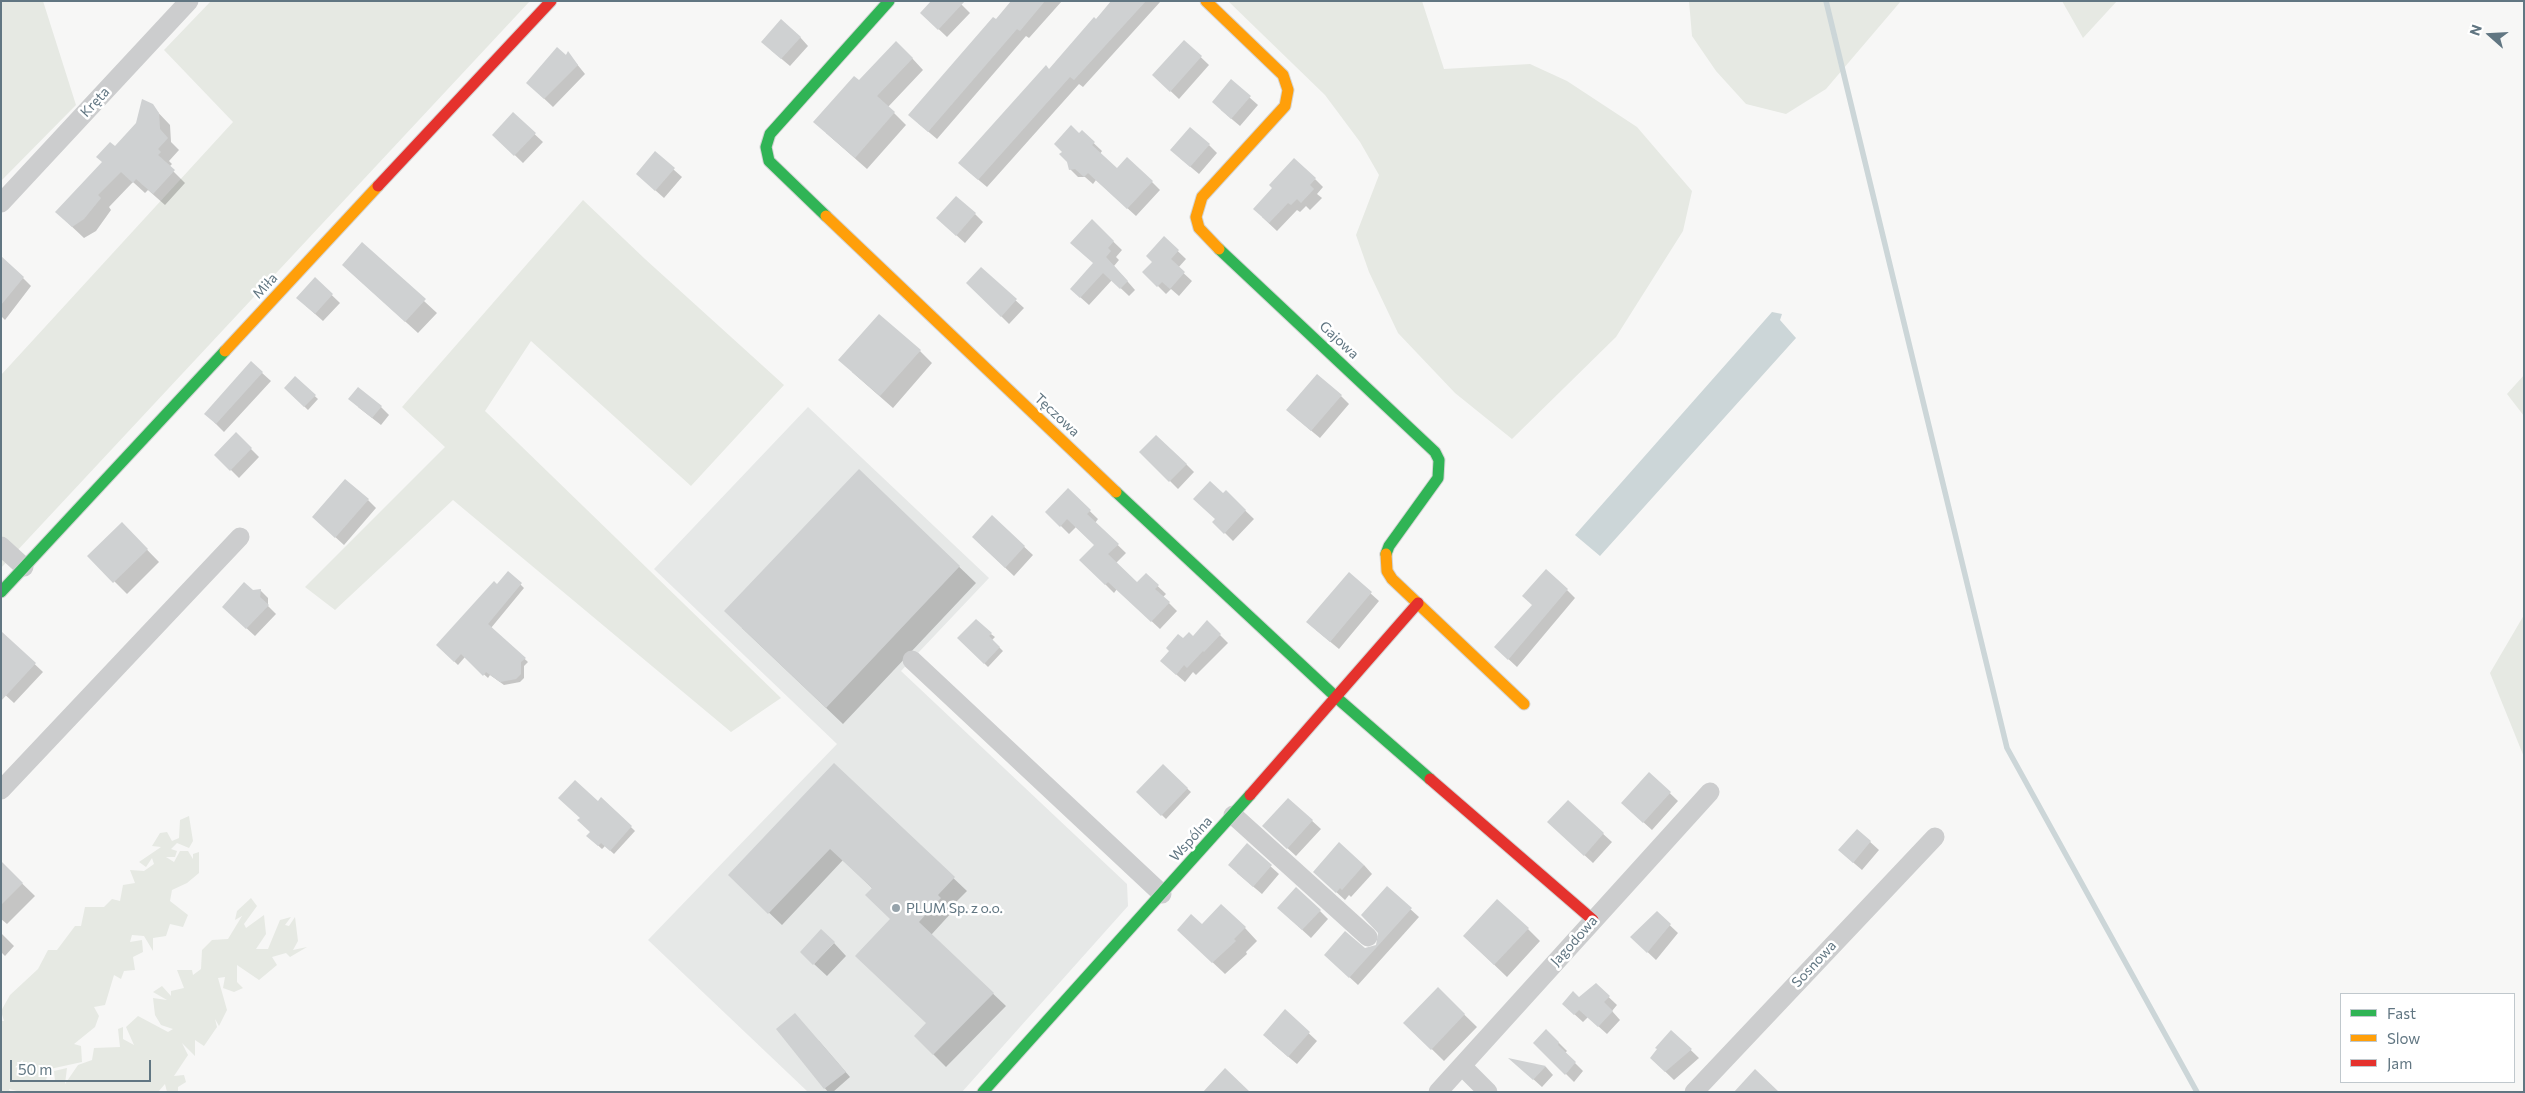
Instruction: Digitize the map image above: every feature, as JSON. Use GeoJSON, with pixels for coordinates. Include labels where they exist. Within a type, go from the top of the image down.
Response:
{"type":"FeatureCollection","features":[{"type":"Feature","properties":{"kind":"street","name":"Kręta"},"geometry":{"type":"LineString","coordinates":[[1,204],[189,1]]}},
{"type":"Feature","properties":{"kind":"street","name":"Miła"},"geometry":{"type":"LineString","coordinates":[[1,592],[551,1]]}},
{"type":"Feature","properties":{"kind":"street","name":"Tęczowa"},"geometry":{"type":"LineString","coordinates":[[889,1],[770,134],[766,148],[769,161],[1018,400],[1337,698],[1593,920]]}},
{"type":"Feature","properties":{"kind":"street","name":"Gajowa"},"geometry":{"type":"LineString","coordinates":[[1206,1],[1283,75],[1288,90],[1285,106],[1202,197],[1197,207],[1196,217],[1199,228],[1205,236],[1436,452],[1439,460],[1438,478],[1388,546],[1386,554],[1388,571],[1392,579],[1524,704]]}},
{"type":"Feature","properties":{"kind":"street"},"geometry":{"type":"LineString","coordinates":[[1,790],[240,537]]}},
{"type":"Feature","properties":{"kind":"street"},"geometry":{"type":"LineString","coordinates":[[1,546],[24,567]]}},
{"type":"Feature","properties":{"kind":"street","name":"Wspólna"},"geometry":{"type":"LineString","coordinates":[[983,1092],[1233,815],[1418,603]]}},
{"type":"Feature","properties":{"kind":"street"},"geometry":{"type":"LineString","coordinates":[[912,660],[1162,894]]}},
{"type":"Feature","properties":{"kind":"street","name":"Jagodowa"},"geometry":{"type":"LineString","coordinates":[[1438,1092],[1710,792]]}},
{"type":"Feature","properties":{"kind":"street"},"geometry":{"type":"LineString","coordinates":[[1233,815],[1368,938]]}},
{"type":"Feature","properties":{"kind":"street","name":"Sosnowa"},"geometry":{"type":"LineString","coordinates":[[1694,1092],[1935,837]]}},
{"type":"Feature","properties":{"kind":"street"},"geometry":{"type":"LineString","coordinates":[[1462,1066],[1488,1092]]}},
{"type":"Feature","properties":{"kind":"shaded area"},"geometry":{"type":"Polygon","coordinates":[[[1,1],[43,1],[76,105],[1,181],[1,1]]]}},
{"type":"Feature","properties":{"kind":"shaded area"},"geometry":{"type":"Polygon","coordinates":[[[211,1],[530,1],[1,568],[1,375],[233,122],[164,50],[211,1]]]}},
{"type":"Feature","properties":{"kind":"shaded area"},"geometry":{"type":"Polygon","coordinates":[[[1228,1],[1422,1],[1444,69],[1530,64],[1567,81],[1637,127],[1692,191],[1683,231],[1616,337],[1512,439],[1455,393],[1398,333],[1369,272],[1356,235],[1379,175],[1360,142],[1325,95],[1228,1]]]}},
{"type":"Feature","properties":{"kind":"shaded area"},"geometry":{"type":"Polygon","coordinates":[[[1689,1],[1901,1],[1826,89],[1786,114],[1746,104],[1716,71],[1692,36],[1689,1]]]}},
{"type":"Feature","properties":{"kind":"shaded area"},"geometry":{"type":"Polygon","coordinates":[[[2062,1],[2117,1],[2083,38],[2062,1]]]}},
{"type":"Feature","properties":{"kind":"shaded area"},"geometry":{"type":"Polygon","coordinates":[[[583,200],[784,385],[691,486],[531,341],[485,411],[781,698],[731,732],[453,500],[335,610],[305,587],[445,447],[402,407],[583,200]]]}},
{"type":"Feature","properties":{"kind":"shaded area"},"geometry":{"type":"Polygon","coordinates":[[[1772,312],[1782,314],[1780,320],[1796,338],[1600,556],[1575,535],[1772,312]]]}},
{"type":"Feature","properties":{"kind":"shaded area"},"geometry":{"type":"Polygon","coordinates":[[[2524,375],[2524,416],[2507,394],[2524,375]]]}},
{"type":"Feature","properties":{"kind":"shaded area"},"geometry":{"type":"Polygon","coordinates":[[[808,407],[989,578],[901,671],[1127,884],[1128,906],[962,1092],[808,1092],[648,940],[837,744],[654,569],[808,407]]]}},
{"type":"Feature","properties":{"kind":"shaded area"},"geometry":{"type":"Polygon","coordinates":[[[2524,615],[2524,757],[2490,673],[2524,615]]]}},
{"type":"Feature","properties":{"kind":"shaded area"},"geometry":{"type":"Polygon","coordinates":[[[189,816],[193,841],[189,848],[177,843],[171,849],[177,851],[175,857],[166,857],[174,862],[180,851],[188,851],[193,859],[193,854],[199,852],[199,873],[187,883],[172,890],[170,901],[188,915],[183,927],[170,924],[166,936],[153,938],[153,951],[144,936],[132,935],[130,942],[142,940],[143,952],[133,957],[135,970],[124,971],[121,979],[114,975],[105,1005],[94,1007],[99,1016],[95,1027],[74,1044],[81,1046],[82,1062],[50,1069],[46,1080],[55,1081],[54,1071],[67,1068],[65,1084],[78,1065],[92,1060],[94,1048],[120,1047],[118,1029],[123,1027],[123,1039],[134,1045],[126,1027],[138,1016],[168,1032],[173,1029],[161,1025],[155,1015],[153,998],[167,1000],[153,992],[162,986],[171,996],[171,991],[184,988],[177,970],[192,970],[193,975],[201,969],[202,950],[212,940],[228,939],[242,916],[235,920],[237,911],[251,898],[257,906],[244,924],[246,928],[264,915],[266,934],[256,949],[268,949],[280,920],[291,917],[285,925],[289,926],[295,917],[298,941],[293,950],[307,947],[290,957],[286,953],[272,957],[277,965],[259,980],[237,965],[237,982],[243,988],[234,992],[223,988],[225,977],[218,978],[227,1010],[219,1026],[215,1019],[217,1027],[204,1046],[195,1040],[195,1056],[182,1043],[188,1055],[174,1076],[184,1075],[186,1082],[178,1087],[178,1092],[167,1092],[165,1084],[158,1092],[21,1092],[9,1089],[10,1092],[2,1092],[1,1021],[4,1021],[1,1011],[10,995],[38,969],[48,950],[57,950],[75,926],[81,926],[85,907],[104,907],[112,899],[120,901],[123,885],[135,883],[130,870],[144,871],[154,864],[152,858],[146,867],[139,862],[161,847],[152,846],[160,833],[167,832],[172,841],[179,838],[180,820],[189,816]]]}},
{"type":"Feature","properties":{"kind":"building"},"geometry":{"type":"Polygon","coordinates":[[[931,1],[965,1],[938,30],[920,13],[931,1]]]}},
{"type":"Feature","properties":{"kind":"building"},"geometry":{"type":"Polygon","coordinates":[[[1011,1],[1045,1],[1020,31],[1017,29],[928,132],[908,115],[993,17],[996,19],[1011,1]]]}},
{"type":"Feature","properties":{"kind":"building"},"geometry":{"type":"Polygon","coordinates":[[[1111,1],[1146,1],[1074,80],[1070,77],[978,180],[958,163],[1046,65],[1049,69],[1094,17],[1096,19],[1111,1]]]}},
{"type":"Feature","properties":{"kind":"building"},"geometry":{"type":"Polygon","coordinates":[[[781,19],[801,37],[781,59],[761,42],[781,19]]]}},
{"type":"Feature","properties":{"kind":"building"},"geometry":{"type":"Polygon","coordinates":[[[1184,40],[1202,56],[1170,92],[1152,75],[1184,40]]]}},
{"type":"Feature","properties":{"kind":"building"},"geometry":{"type":"Polygon","coordinates":[[[896,41],[913,58],[877,96],[895,112],[855,158],[813,122],[854,76],[859,80],[896,41]]]}},
{"type":"Feature","properties":{"kind":"building"},"geometry":{"type":"Polygon","coordinates":[[[557,47],[566,55],[568,51],[578,65],[544,99],[526,83],[557,47]]]}},
{"type":"Feature","properties":{"kind":"building"},"geometry":{"type":"Polygon","coordinates":[[[1231,79],[1251,96],[1231,119],[1212,102],[1231,79]]]}},
{"type":"Feature","properties":{"kind":"building"},"geometry":{"type":"Polygon","coordinates":[[[142,99],[153,104],[159,113],[160,129],[168,138],[158,149],[161,152],[158,155],[175,170],[153,194],[136,179],[133,183],[121,172],[98,195],[101,198],[84,219],[72,227],[55,212],[102,162],[96,157],[110,142],[115,146],[136,123],[142,99]]]}},
{"type":"Feature","properties":{"kind":"building"},"geometry":{"type":"Polygon","coordinates":[[[513,112],[536,133],[514,156],[492,135],[513,112]]]}},
{"type":"Feature","properties":{"kind":"building"},"geometry":{"type":"Polygon","coordinates":[[[1071,125],[1079,133],[1082,130],[1095,142],[1092,145],[1117,168],[1127,157],[1153,181],[1127,209],[1088,173],[1084,177],[1075,169],[1069,170],[1067,162],[1059,154],[1062,152],[1054,144],[1071,125]]]}},
{"type":"Feature","properties":{"kind":"building"},"geometry":{"type":"Polygon","coordinates":[[[1190,127],[1210,144],[1190,167],[1170,150],[1190,127]]]}},
{"type":"Feature","properties":{"kind":"building"},"geometry":{"type":"Polygon","coordinates":[[[655,151],[675,168],[655,191],[636,174],[655,151]]]}},
{"type":"Feature","properties":{"kind":"building"},"geometry":{"type":"Polygon","coordinates":[[[1294,158],[1316,178],[1310,185],[1314,189],[1301,203],[1297,199],[1291,205],[1288,203],[1269,223],[1253,209],[1272,188],[1269,185],[1294,158]]]}},
{"type":"Feature","properties":{"kind":"building"},"geometry":{"type":"Polygon","coordinates":[[[956,196],[976,213],[956,236],[936,218],[956,196]]]}},
{"type":"Feature","properties":{"kind":"building"},"geometry":{"type":"Polygon","coordinates":[[[1092,219],[1114,241],[1108,248],[1111,251],[1106,257],[1128,281],[1120,289],[1103,273],[1080,298],[1070,289],[1093,263],[1070,243],[1092,219]]]}},
{"type":"Feature","properties":{"kind":"building"},"geometry":{"type":"Polygon","coordinates":[[[1164,236],[1179,250],[1171,259],[1185,272],[1170,289],[1162,282],[1157,287],[1142,272],[1152,262],[1146,256],[1164,236]]]}},
{"type":"Feature","properties":{"kind":"building"},"geometry":{"type":"Polygon","coordinates":[[[362,242],[426,299],[405,322],[342,265],[362,242]]]}},
{"type":"Feature","properties":{"kind":"building"},"geometry":{"type":"Polygon","coordinates":[[[1,256],[24,277],[1,305],[1,256]]]}},
{"type":"Feature","properties":{"kind":"building"},"geometry":{"type":"Polygon","coordinates":[[[981,267],[1017,299],[1001,317],[966,283],[981,267]]]}},
{"type":"Feature","properties":{"kind":"building"},"geometry":{"type":"Polygon","coordinates":[[[315,277],[333,294],[315,314],[296,298],[315,277]]]}},
{"type":"Feature","properties":{"kind":"building"},"geometry":{"type":"Polygon","coordinates":[[[879,314],[921,350],[880,396],[838,360],[879,314]]]}},
{"type":"Feature","properties":{"kind":"building"},"geometry":{"type":"Polygon","coordinates":[[[251,361],[263,372],[216,424],[204,414],[251,361]]]}},
{"type":"Feature","properties":{"kind":"building"},"geometry":{"type":"Polygon","coordinates":[[[1317,374],[1342,395],[1311,431],[1286,410],[1317,374]]]}},
{"type":"Feature","properties":{"kind":"building"},"geometry":{"type":"Polygon","coordinates":[[[295,376],[316,395],[304,407],[284,388],[295,376]]]}},
{"type":"Feature","properties":{"kind":"building"},"geometry":{"type":"Polygon","coordinates":[[[358,387],[382,406],[372,418],[348,399],[358,387]]]}},
{"type":"Feature","properties":{"kind":"building"},"geometry":{"type":"Polygon","coordinates":[[[236,432],[252,448],[230,471],[214,455],[236,432]]]}},
{"type":"Feature","properties":{"kind":"building"},"geometry":{"type":"Polygon","coordinates":[[[1156,435],[1187,464],[1169,482],[1139,452],[1156,435]]]}},
{"type":"Feature","properties":{"kind":"building"},"geometry":{"type":"Polygon","coordinates":[[[859,469],[960,566],[826,708],[724,611],[859,469]]]}},
{"type":"Feature","properties":{"kind":"building"},"geometry":{"type":"Polygon","coordinates":[[[345,479],[369,499],[335,538],[312,517],[345,479]]]}},
{"type":"Feature","properties":{"kind":"building"},"geometry":{"type":"Polygon","coordinates":[[[1210,481],[1223,493],[1226,490],[1246,510],[1224,534],[1212,522],[1215,519],[1193,499],[1210,481]]]}},
{"type":"Feature","properties":{"kind":"building"},"geometry":{"type":"Polygon","coordinates":[[[1068,488],[1091,510],[1087,514],[1119,544],[1108,554],[1137,582],[1146,573],[1159,585],[1155,589],[1170,602],[1151,622],[1108,582],[1105,585],[1079,560],[1094,545],[1067,519],[1060,527],[1045,512],[1068,488]]]}},
{"type":"Feature","properties":{"kind":"building"},"geometry":{"type":"Polygon","coordinates":[[[992,515],[1025,546],[1005,568],[972,537],[992,515]]]}},
{"type":"Feature","properties":{"kind":"building"},"geometry":{"type":"Polygon","coordinates":[[[122,522],[148,549],[113,583],[87,556],[122,522]]]}},
{"type":"Feature","properties":{"kind":"building"},"geometry":{"type":"Polygon","coordinates":[[[1546,569],[1568,589],[1508,660],[1494,647],[1532,605],[1522,596],[1546,569]]]}},
{"type":"Feature","properties":{"kind":"building"},"geometry":{"type":"Polygon","coordinates":[[[508,571],[522,583],[488,624],[526,658],[521,662],[521,674],[516,679],[500,682],[486,672],[483,676],[461,654],[454,662],[436,645],[494,581],[497,584],[508,571]]]}},
{"type":"Feature","properties":{"kind":"building"},"geometry":{"type":"Polygon","coordinates":[[[1349,572],[1372,592],[1330,642],[1306,622],[1349,572]]]}},
{"type":"Feature","properties":{"kind":"building"},"geometry":{"type":"Polygon","coordinates":[[[244,582],[253,590],[261,589],[260,597],[269,605],[246,629],[222,607],[244,582]]]}},
{"type":"Feature","properties":{"kind":"building"},"geometry":{"type":"Polygon","coordinates":[[[976,619],[992,633],[989,636],[1000,647],[984,664],[957,638],[976,619]]]}},
{"type":"Feature","properties":{"kind":"building"},"geometry":{"type":"Polygon","coordinates":[[[1207,620],[1221,634],[1187,668],[1184,665],[1176,675],[1160,661],[1169,651],[1166,648],[1178,634],[1183,638],[1189,632],[1193,636],[1207,620]]]}},
{"type":"Feature","properties":{"kind":"building"},"geometry":{"type":"Polygon","coordinates":[[[1,631],[36,663],[1,701],[1,631]]]}},
{"type":"Feature","properties":{"kind":"building","name":"PLUM Sp. z o.o."},"geometry":{"type":"Polygon","coordinates":[[[834,763],[955,877],[938,895],[941,898],[919,922],[994,993],[933,1055],[914,1036],[926,1023],[855,956],[890,919],[865,895],[872,888],[830,849],[768,914],[728,875],[834,763]]]}},
{"type":"Feature","properties":{"kind":"building"},"geometry":{"type":"Polygon","coordinates":[[[1163,764],[1188,788],[1161,816],[1136,792],[1163,764]]]}},
{"type":"Feature","properties":{"kind":"building"},"geometry":{"type":"Polygon","coordinates":[[[1649,772],[1671,792],[1643,823],[1621,803],[1649,772]]]}},
{"type":"Feature","properties":{"kind":"building"},"geometry":{"type":"Polygon","coordinates":[[[575,780],[598,801],[601,797],[632,826],[610,851],[601,843],[598,846],[586,836],[590,832],[577,820],[580,818],[558,798],[575,780]]]}},
{"type":"Feature","properties":{"kind":"building"},"geometry":{"type":"Polygon","coordinates":[[[1288,798],[1313,820],[1287,849],[1262,826],[1288,798]]]}},
{"type":"Feature","properties":{"kind":"building"},"geometry":{"type":"Polygon","coordinates":[[[1568,800],[1604,833],[1584,856],[1547,822],[1568,800]]]}},
{"type":"Feature","properties":{"kind":"building"},"geometry":{"type":"Polygon","coordinates":[[[1857,829],[1871,841],[1853,863],[1838,850],[1857,829]]]}},
{"type":"Feature","properties":{"kind":"building"},"geometry":{"type":"Polygon","coordinates":[[[1339,842],[1364,865],[1342,890],[1340,888],[1336,893],[1313,872],[1339,842]]]}},
{"type":"Feature","properties":{"kind":"building"},"geometry":{"type":"Polygon","coordinates":[[[1247,843],[1272,865],[1253,887],[1228,865],[1247,843]]]}},
{"type":"Feature","properties":{"kind":"building"},"geometry":{"type":"Polygon","coordinates":[[[1,861],[23,883],[1,905],[1,861]]]}},
{"type":"Feature","properties":{"kind":"building"},"geometry":{"type":"Polygon","coordinates":[[[1387,886],[1412,908],[1349,978],[1324,955],[1345,931],[1365,948],[1376,945],[1378,933],[1361,915],[1387,886]]]}},
{"type":"Feature","properties":{"kind":"building"},"geometry":{"type":"Polygon","coordinates":[[[1296,887],[1321,910],[1302,930],[1277,908],[1296,887]]]}},
{"type":"Feature","properties":{"kind":"building"},"geometry":{"type":"Polygon","coordinates":[[[1497,899],[1529,928],[1494,965],[1463,936],[1497,899]]]}},
{"type":"Feature","properties":{"kind":"building"},"geometry":{"type":"Polygon","coordinates":[[[1221,904],[1246,927],[1234,939],[1236,941],[1212,963],[1177,930],[1191,914],[1202,924],[1221,904]]]}},
{"type":"Feature","properties":{"kind":"building"},"geometry":{"type":"Polygon","coordinates":[[[1657,911],[1671,924],[1647,953],[1630,937],[1657,911]]]}},
{"type":"Feature","properties":{"kind":"building"},"geometry":{"type":"Polygon","coordinates":[[[821,929],[835,942],[813,965],[800,952],[821,929]]]}},
{"type":"Feature","properties":{"kind":"building"},"geometry":{"type":"Polygon","coordinates":[[[1596,983],[1610,996],[1604,1002],[1613,1011],[1598,1027],[1579,1010],[1574,1015],[1562,1004],[1573,991],[1579,997],[1596,983]]]}},
{"type":"Feature","properties":{"kind":"building"},"geometry":{"type":"Polygon","coordinates":[[[1438,987],[1465,1014],[1431,1050],[1403,1023],[1438,987]]]}},
{"type":"Feature","properties":{"kind":"building"},"geometry":{"type":"Polygon","coordinates":[[[1285,1009],[1310,1032],[1288,1057],[1263,1035],[1285,1009]]]}},
{"type":"Feature","properties":{"kind":"building"},"geometry":{"type":"Polygon","coordinates":[[[795,1013],[846,1072],[824,1089],[776,1029],[795,1013]]]}},
{"type":"Feature","properties":{"kind":"building"},"geometry":{"type":"Polygon","coordinates":[[[1546,1029],[1559,1042],[1558,1045],[1576,1062],[1565,1075],[1533,1043],[1546,1029]]]}},
{"type":"Feature","properties":{"kind":"building"},"geometry":{"type":"Polygon","coordinates":[[[1671,1030],[1692,1049],[1665,1072],[1650,1058],[1657,1049],[1655,1048],[1671,1030]]]}},
{"type":"Feature","properties":{"kind":"building"},"geometry":{"type":"Polygon","coordinates":[[[1508,1058],[1546,1066],[1533,1080],[1508,1058]]]}},
{"type":"Feature","properties":{"kind":"building"},"geometry":{"type":"Polygon","coordinates":[[[1225,1068],[1250,1092],[1203,1092],[1225,1068]]]}},
{"type":"Feature","properties":{"kind":"building"},"geometry":{"type":"Polygon","coordinates":[[[1755,1069],[1779,1092],[1734,1092],[1755,1069]]]}},
{"type":"Feature","properties":{"kind":"waterway"},"geometry":{"type":"LineString","coordinates":[[1826,1],[2007,748],[2197,1092]]}},
{"type":"Feature","properties":{"kind":"traffic: fast"},"geometry":{"type":"LineString","coordinates":[[826,216],[769,161],[766,147],[770,134],[889,1]]}},
{"type":"Feature","properties":{"kind":"traffic: fast"},"geometry":{"type":"LineString","coordinates":[[1219,249],[1435,452],[1439,460],[1438,478],[1389,546],[1386,554]]}},
{"type":"Feature","properties":{"kind":"traffic: fast"},"geometry":{"type":"LineString","coordinates":[[1,592],[225,351]]}},
{"type":"Feature","properties":{"kind":"traffic: fast"},"geometry":{"type":"LineString","coordinates":[[1116,492],[1337,698],[1430,779]]}},
{"type":"Feature","properties":{"kind":"traffic: fast"},"geometry":{"type":"LineString","coordinates":[[983,1092],[1250,795]]}},
{"type":"Feature","properties":{"kind":"traffic: slow"},"geometry":{"type":"LineString","coordinates":[[1206,1],[1283,75],[1288,90],[1285,106],[1202,197],[1196,217],[1199,228],[1219,249]]}},
{"type":"Feature","properties":{"kind":"traffic: slow"},"geometry":{"type":"LineString","coordinates":[[225,351],[378,186]]}},
{"type":"Feature","properties":{"kind":"traffic: slow"},"geometry":{"type":"LineString","coordinates":[[826,216],[1116,492]]}},
{"type":"Feature","properties":{"kind":"traffic: slow"},"geometry":{"type":"LineString","coordinates":[[1386,554],[1387,571],[1392,579],[1524,704]]}},
{"type":"Feature","properties":{"kind":"traffic: jam"},"geometry":{"type":"LineString","coordinates":[[378,186],[551,1]]}},
{"type":"Feature","properties":{"kind":"traffic: jam"},"geometry":{"type":"LineString","coordinates":[[1250,795],[1418,603]]}},
{"type":"Feature","properties":{"kind":"traffic: jam"},"geometry":{"type":"LineString","coordinates":[[1430,779],[1593,920]]}},
{"type":"Feature","properties":{"kind":"place","name":"PLUM Sp. z o.o."},"geometry":{"type":"Point","coordinates":[896,908]}}]}
